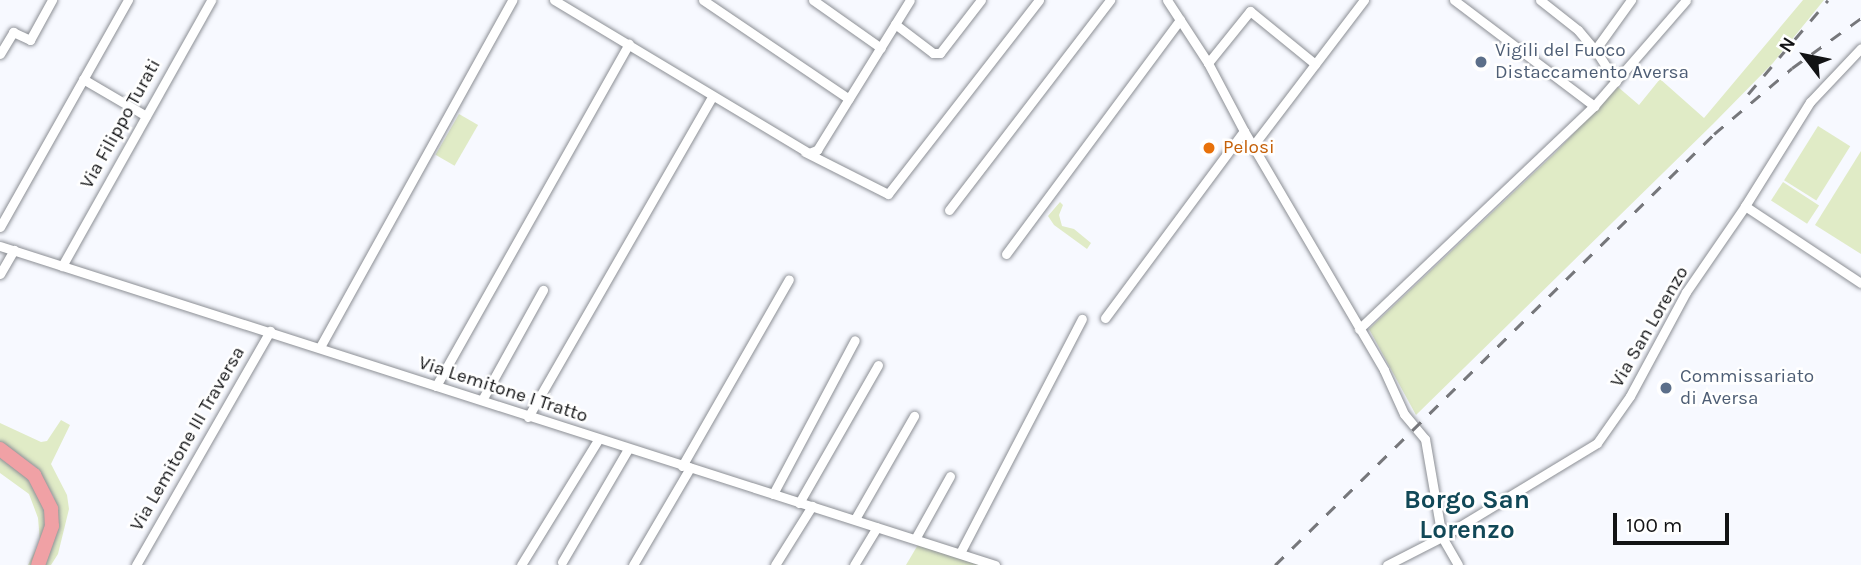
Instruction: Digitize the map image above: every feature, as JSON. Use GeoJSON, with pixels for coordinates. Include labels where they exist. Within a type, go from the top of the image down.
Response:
{"type":"FeatureCollection","features":[{"type":"Feature","properties":{"kind":"highway"},"geometry":{"type":"LineString","coordinates":[[0,449],[34,475],[51,509],[52,526],[38,565]]}},
{"type":"Feature","properties":{"kind":"street"},"geometry":{"type":"LineString","coordinates":[[0,54],[13,32],[30,40],[52,0]]}},
{"type":"Feature","properties":{"kind":"street"},"geometry":{"type":"LineString","coordinates":[[0,227],[128,0]]}},
{"type":"Feature","properties":{"kind":"street","name":"Via Filippo Turati"},"geometry":{"type":"LineString","coordinates":[[62,265],[211,0]]}},
{"type":"Feature","properties":{"kind":"street"},"geometry":{"type":"LineString","coordinates":[[320,347],[512,0]]}},
{"type":"Feature","properties":{"kind":"street"},"geometry":{"type":"LineString","coordinates":[[554,0],[797,148],[888,194],[1040,0]]}},
{"type":"Feature","properties":{"kind":"street"},"geometry":{"type":"LineString","coordinates":[[570,10],[576,0]]}},
{"type":"Feature","properties":{"kind":"street"},"geometry":{"type":"LineString","coordinates":[[703,0],[849,99]]}},
{"type":"Feature","properties":{"kind":"street"},"geometry":{"type":"LineString","coordinates":[[813,0],[881,48]]}},
{"type":"Feature","properties":{"kind":"street"},"geometry":{"type":"LineString","coordinates":[[797,148],[808,153],[817,150],[910,0]]}},
{"type":"Feature","properties":{"kind":"street"},"geometry":{"type":"LineString","coordinates":[[895,24],[933,53],[940,53],[981,0]]}},
{"type":"Feature","properties":{"kind":"street"},"geometry":{"type":"LineString","coordinates":[[949,210],[1110,0]]}},
{"type":"Feature","properties":{"kind":"street"},"geometry":{"type":"LineString","coordinates":[[1167,0],[1208,63],[1252,147],[1384,370],[1404,414],[1424,439],[1442,537],[1458,565]]}},
{"type":"Feature","properties":{"kind":"street"},"geometry":{"type":"LineString","coordinates":[[1252,147],[1364,0]]}},
{"type":"Feature","properties":{"kind":"street"},"geometry":{"type":"LineString","coordinates":[[1454,0],[1594,106]]}},
{"type":"Feature","properties":{"kind":"street"},"geometry":{"type":"LineString","coordinates":[[1540,0],[1578,30],[1616,82]]}},
{"type":"Feature","properties":{"kind":"street"},"geometry":{"type":"LineString","coordinates":[[1595,50],[1631,0]]}},
{"type":"Feature","properties":{"kind":"street"},"geometry":{"type":"LineString","coordinates":[[1359,329],[1594,106],[1686,0]]}},
{"type":"Feature","properties":{"kind":"street"},"geometry":{"type":"LineString","coordinates":[[1208,63],[1250,11],[1315,64]]}},
{"type":"Feature","properties":{"kind":"street"},"geometry":{"type":"LineString","coordinates":[[1006,254],[1180,20]]}},
{"type":"Feature","properties":{"kind":"street"},"geometry":{"type":"LineString","coordinates":[[436,386],[629,44]]}},
{"type":"Feature","properties":{"kind":"street","name":"Via San Lorenzo"},"geometry":{"type":"LineString","coordinates":[[1387,565],[1442,537],[1597,443],[1630,396],[1686,292],[1745,206],[1817,92],[1861,48]]}},
{"type":"Feature","properties":{"kind":"street"},"geometry":{"type":"LineString","coordinates":[[83,79],[146,116]]}},
{"type":"Feature","properties":{"kind":"street"},"geometry":{"type":"LineString","coordinates":[[528,417],[712,97]]}},
{"type":"Feature","properties":{"kind":"street"},"geometry":{"type":"LineString","coordinates":[[1105,318],[1244,131]]}},
{"type":"Feature","properties":{"kind":"street"},"geometry":{"type":"LineString","coordinates":[[1745,206],[1861,284]]}},
{"type":"Feature","properties":{"kind":"street","name":"Via Lemitone I Tratto"},"geometry":{"type":"LineString","coordinates":[[0,246],[320,347],[598,440],[995,565]]}},
{"type":"Feature","properties":{"kind":"street"},"geometry":{"type":"LineString","coordinates":[[0,274],[14,250]]}},
{"type":"Feature","properties":{"kind":"street"},"geometry":{"type":"LineString","coordinates":[[633,565],[789,279]]}},
{"type":"Feature","properties":{"kind":"street"},"geometry":{"type":"LineString","coordinates":[[482,400],[543,290]]}},
{"type":"Feature","properties":{"kind":"street"},"geometry":{"type":"LineString","coordinates":[[960,553],[1082,319]]}},
{"type":"Feature","properties":{"kind":"street","name":"Via Lemitone III Traversa"},"geometry":{"type":"LineString","coordinates":[[136,565],[270,331]]}},
{"type":"Feature","properties":{"kind":"street"},"geometry":{"type":"LineString","coordinates":[[773,494],[855,340]]}},
{"type":"Feature","properties":{"kind":"street"},"geometry":{"type":"LineString","coordinates":[[799,503],[878,365]]}},
{"type":"Feature","properties":{"kind":"street"},"geometry":{"type":"LineString","coordinates":[[855,519],[914,416]]}},
{"type":"Feature","properties":{"kind":"street"},"geometry":{"type":"LineString","coordinates":[[521,565],[598,440]]}},
{"type":"Feature","properties":{"kind":"street"},"geometry":{"type":"LineString","coordinates":[[562,562],[628,449]]}},
{"type":"Feature","properties":{"kind":"street"},"geometry":{"type":"LineString","coordinates":[[915,538],[950,476]]}},
{"type":"Feature","properties":{"kind":"street"},"geometry":{"type":"LineString","coordinates":[[775,565],[812,506]]}},
{"type":"Feature","properties":{"kind":"street"},"geometry":{"type":"LineString","coordinates":[[854,565],[877,527]]}},
{"type":"Feature","properties":{"kind":"green space"},"geometry":{"type":"Polygon","coordinates":[[[1803,0],[1824,0],[1773,63],[1416,415],[1369,329],[1555,153],[1618,87],[1639,105],[1660,79],[1704,118],[1803,0]]]}},
{"type":"Feature","properties":{"kind":"green space"},"geometry":{"type":"Polygon","coordinates":[[[459,114],[478,125],[455,166],[436,155],[459,114]]]}},
{"type":"Feature","properties":{"kind":"green space"},"geometry":{"type":"Polygon","coordinates":[[[1818,126],[1850,146],[1816,200],[1784,180],[1818,126]]]}},
{"type":"Feature","properties":{"kind":"green space"},"geometry":{"type":"Polygon","coordinates":[[[1861,151],[1861,254],[1815,225],[1861,151]]]}},
{"type":"Feature","properties":{"kind":"green space"},"geometry":{"type":"Polygon","coordinates":[[[1783,182],[1819,205],[1807,224],[1771,200],[1783,182]]]}},
{"type":"Feature","properties":{"kind":"green space"},"geometry":{"type":"Polygon","coordinates":[[[1060,202],[1063,205],[1059,215],[1062,226],[1074,229],[1091,243],[1087,249],[1054,225],[1048,216],[1060,202]]]}},
{"type":"Feature","properties":{"kind":"green space"},"geometry":{"type":"Polygon","coordinates":[[[61,420],[70,425],[51,464],[67,495],[69,509],[58,554],[51,565],[45,565],[57,529],[54,497],[36,467],[0,442],[0,423],[41,442],[47,441],[61,420]]]}},
{"type":"Feature","properties":{"kind":"green space"},"geometry":{"type":"Polygon","coordinates":[[[0,458],[26,477],[42,502],[46,520],[45,536],[33,565],[28,565],[40,541],[38,518],[29,494],[0,473],[0,458]]]}},
{"type":"Feature","properties":{"kind":"green space"},"geometry":{"type":"Polygon","coordinates":[[[919,543],[985,565],[906,565],[919,543]]]}},
{"type":"Feature","properties":{"kind":"railway"},"geometry":{"type":"LineString","coordinates":[[1748,94],[1828,0]]}},
{"type":"Feature","properties":{"kind":"railway"},"geometry":{"type":"LineString","coordinates":[[1275,565],[1714,134],[1792,68],[1861,18]]}},
{"type":"Feature","properties":{"kind":"place","name":"Vigili del Fuoco Distaccamento Aversa"},"geometry":{"type":"Point","coordinates":[1481,62]}},
{"type":"Feature","properties":{"kind":"place","name":"Pelosi"},"geometry":{"type":"Point","coordinates":[1209,148]}},
{"type":"Feature","properties":{"kind":"place","name":"Commissariato di Aversa"},"geometry":{"type":"Point","coordinates":[1666,388]}},
{"type":"Feature","properties":{"kind":"district","name":"Borgo San Lorenzo"},"geometry":{"type":"Point","coordinates":[1467,515]}}]}
